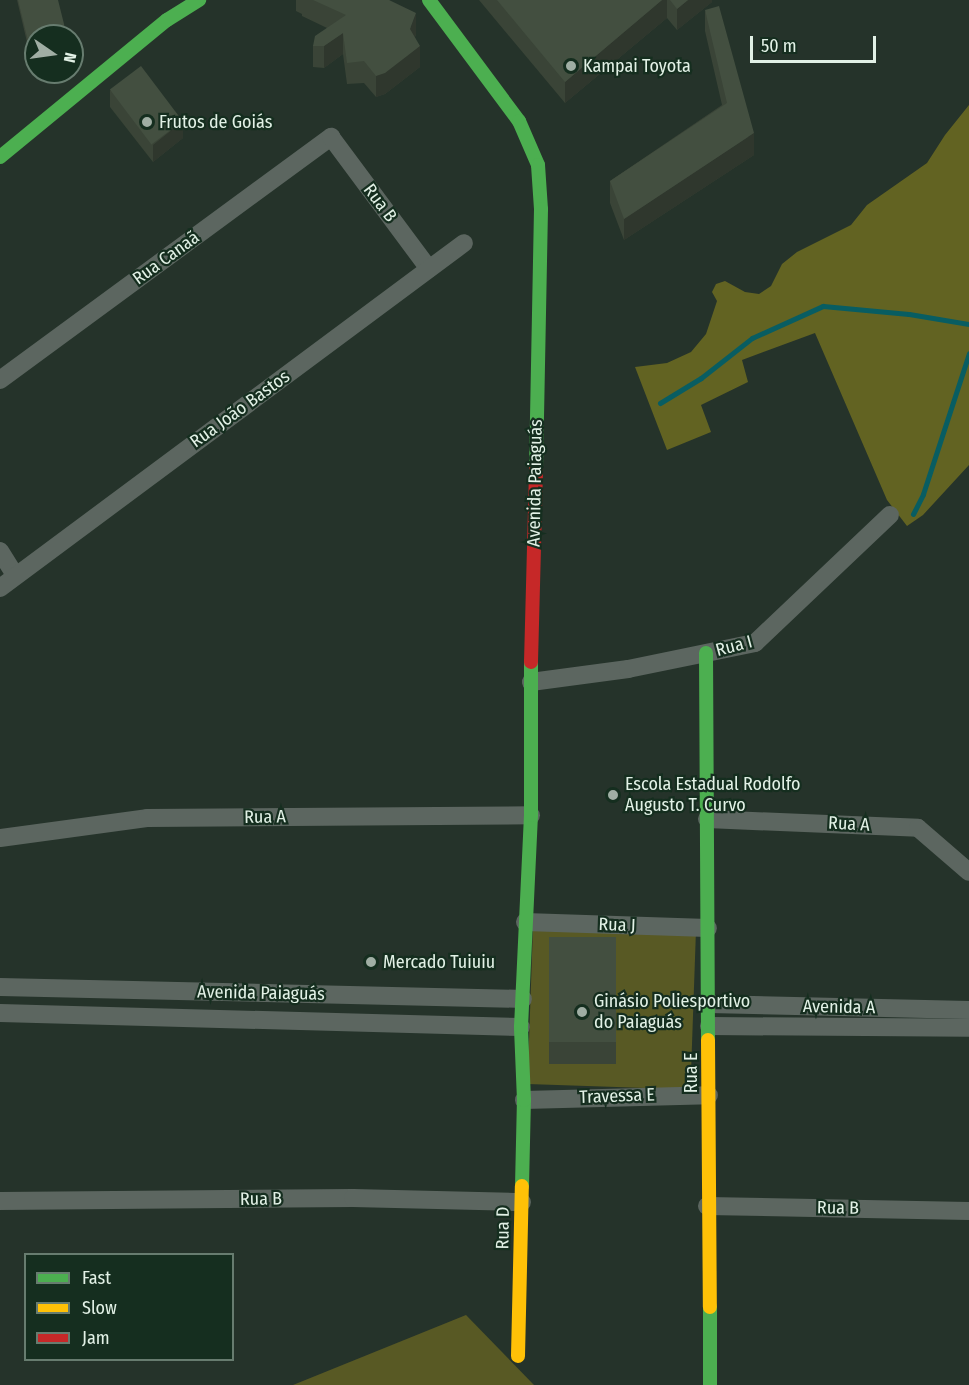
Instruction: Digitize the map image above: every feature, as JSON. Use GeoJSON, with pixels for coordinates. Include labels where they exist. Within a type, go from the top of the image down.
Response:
{"type":"FeatureCollection","features":[{"type":"Feature","properties":{"kind":"street"},"geometry":{"type":"LineString","coordinates":[[167,20],[179,0]]}},
{"type":"Feature","properties":{"kind":"street"},"geometry":{"type":"LineString","coordinates":[[0,157],[167,20],[199,0]]}},
{"type":"Feature","properties":{"kind":"street","name":"Avenida Paiaguás"},"geometry":{"type":"LineString","coordinates":[[429,0],[519,121],[538,165],[541,209],[531,682],[531,815],[521,1027],[524,1100]]}},
{"type":"Feature","properties":{"kind":"street","name":"Rua B"},"geometry":{"type":"LineString","coordinates":[[331,137],[429,269]]}},
{"type":"Feature","properties":{"kind":"street","name":"Rua Canaã"},"geometry":{"type":"LineString","coordinates":[[0,380],[331,137]]}},
{"type":"Feature","properties":{"kind":"street","name":"Rua João Bastos"},"geometry":{"type":"LineString","coordinates":[[0,588],[464,243]]}},
{"type":"Feature","properties":{"kind":"street","name":"Rua I"},"geometry":{"type":"LineString","coordinates":[[531,682],[628,669],[755,643],[890,515]]}},
{"type":"Feature","properties":{"kind":"street"},"geometry":{"type":"LineString","coordinates":[[0,551],[15,575]]}},
{"type":"Feature","properties":{"kind":"street","name":"Rua E"},"geometry":{"type":"LineString","coordinates":[[706,653],[709,1004],[707,1206],[710,1385]]}},
{"type":"Feature","properties":{"kind":"street","name":"Rua A"},"geometry":{"type":"LineString","coordinates":[[0,838],[147,818],[531,815]]}},
{"type":"Feature","properties":{"kind":"street","name":"Rua A"},"geometry":{"type":"LineString","coordinates":[[707,819],[918,828],[969,872]]}},
{"type":"Feature","properties":{"kind":"street","name":"Rua J"},"geometry":{"type":"LineString","coordinates":[[525,922],[708,928]]}},
{"type":"Feature","properties":{"kind":"street","name":"Avenida Paiaguás"},"geometry":{"type":"LineString","coordinates":[[0,987],[523,999]]}},
{"type":"Feature","properties":{"kind":"street","name":"Avenida A"},"geometry":{"type":"LineString","coordinates":[[709,1004],[969,1010]]}},
{"type":"Feature","properties":{"kind":"street","name":"Avenida Paiaguás"},"geometry":{"type":"LineString","coordinates":[[0,1013],[521,1027]]}},
{"type":"Feature","properties":{"kind":"street","name":"Avenida A"},"geometry":{"type":"LineString","coordinates":[[709,1026],[804,1031],[969,1028]]}},
{"type":"Feature","properties":{"kind":"street","name":"Travessa E"},"geometry":{"type":"LineString","coordinates":[[524,1100],[709,1095]]}},
{"type":"Feature","properties":{"kind":"street","name":"Rua D"},"geometry":{"type":"LineString","coordinates":[[518,1356],[524,1100]]}},
{"type":"Feature","properties":{"kind":"street","name":"Rua B"},"geometry":{"type":"LineString","coordinates":[[0,1201],[353,1198],[522,1202]]}},
{"type":"Feature","properties":{"kind":"street","name":"Rua B"},"geometry":{"type":"LineString","coordinates":[[707,1206],[969,1211]]}},
{"type":"Feature","properties":{"kind":"shaded area"},"geometry":{"type":"Polygon","coordinates":[[[969,105],[969,465],[923,515],[907,526],[887,500],[815,333],[742,360],[748,382],[701,405],[711,432],[667,450],[635,367],[667,363],[691,352],[706,334],[717,301],[712,292],[716,284],[725,281],[745,292],[759,294],[771,286],[782,264],[797,252],[851,225],[867,205],[927,163],[945,135],[969,105]]]}},
{"type":"Feature","properties":{"kind":"shaded area"},"geometry":{"type":"Polygon","coordinates":[[[533,927],[696,933],[690,1090],[528,1084],[533,927]]]}},
{"type":"Feature","properties":{"kind":"shaded area"},"geometry":{"type":"Polygon","coordinates":[[[466,1315],[534,1385],[293,1385],[466,1315]]]}},
{"type":"Feature","properties":{"kind":"building"},"geometry":{"type":"Polygon","coordinates":[[[18,0],[58,0],[64,24],[24,24],[18,0]]]}},
{"type":"Feature","properties":{"kind":"building"},"geometry":{"type":"Polygon","coordinates":[[[313,0],[389,0],[416,13],[410,29],[420,46],[385,73],[376,76],[364,61],[347,63],[343,33],[324,46],[313,46],[315,36],[346,15],[313,0]]]}},
{"type":"Feature","properties":{"kind":"building","name":"Kampai Toyota"},"geometry":{"type":"Polygon","coordinates":[[[497,0],[662,0],[565,82],[497,0]]]}},
{"type":"Feature","properties":{"kind":"building"},"geometry":{"type":"Polygon","coordinates":[[[670,0],[688,0],[677,9],[670,0]]]}},
{"type":"Feature","properties":{"kind":"building"},"geometry":{"type":"Polygon","coordinates":[[[719,6],[754,133],[624,219],[610,181],[727,103],[705,10],[719,6]]]}},
{"type":"Feature","properties":{"kind":"building"},"geometry":{"type":"Polygon","coordinates":[[[141,66],[183,121],[151,145],[110,89],[141,66]]]}},
{"type":"Feature","properties":{"kind":"building","name":"Ginásio Poliesportivo do Paiaguás"},"geometry":{"type":"Polygon","coordinates":[[[549,937],[616,937],[616,1042],[549,1042],[549,937]]]}},
{"type":"Feature","properties":{"kind":"waterway"},"geometry":{"type":"LineString","coordinates":[[660,403],[701,378],[752,338],[823,306],[909,314],[969,324]]}},
{"type":"Feature","properties":{"kind":"waterway"},"geometry":{"type":"LineString","coordinates":[[913,514],[923,494],[969,353]]}},
{"type":"Feature","properties":{"kind":"traffic: fast"},"geometry":{"type":"LineString","coordinates":[[0,157],[167,20],[199,0]]}},
{"type":"Feature","properties":{"kind":"traffic: fast"},"geometry":{"type":"LineString","coordinates":[[429,0],[519,121],[538,165],[541,209],[536,468]]}},
{"type":"Feature","properties":{"kind":"traffic: fast"},"geometry":{"type":"LineString","coordinates":[[706,653],[708,1040]]}},
{"type":"Feature","properties":{"kind":"traffic: fast"},"geometry":{"type":"LineString","coordinates":[[522,1186],[524,1100],[521,1027],[531,815],[531,662]]}},
{"type":"Feature","properties":{"kind":"traffic: fast"},"geometry":{"type":"LineString","coordinates":[[710,1307],[710,1385]]}},
{"type":"Feature","properties":{"kind":"traffic: slow"},"geometry":{"type":"LineString","coordinates":[[708,1040],[710,1307]]}},
{"type":"Feature","properties":{"kind":"traffic: slow"},"geometry":{"type":"LineString","coordinates":[[518,1356],[522,1186]]}},
{"type":"Feature","properties":{"kind":"traffic: jam"},"geometry":{"type":"LineString","coordinates":[[531,662],[536,468]]}},
{"type":"Feature","properties":{"kind":"place","name":"Kampai Toyota"},"geometry":{"type":"Point","coordinates":[571,66]}},
{"type":"Feature","properties":{"kind":"place","name":"Frutos de Goiás"},"geometry":{"type":"Point","coordinates":[147,122]}},
{"type":"Feature","properties":{"kind":"place","name":"Escola Estadual Rodolfo Augusto T. Curvo"},"geometry":{"type":"Point","coordinates":[613,795]}},
{"type":"Feature","properties":{"kind":"place","name":"Mercado Tuiuiu"},"geometry":{"type":"Point","coordinates":[371,962]}},
{"type":"Feature","properties":{"kind":"place","name":"Ginásio Poliesportivo do Paiaguás"},"geometry":{"type":"Point","coordinates":[582,1012]}}]}
